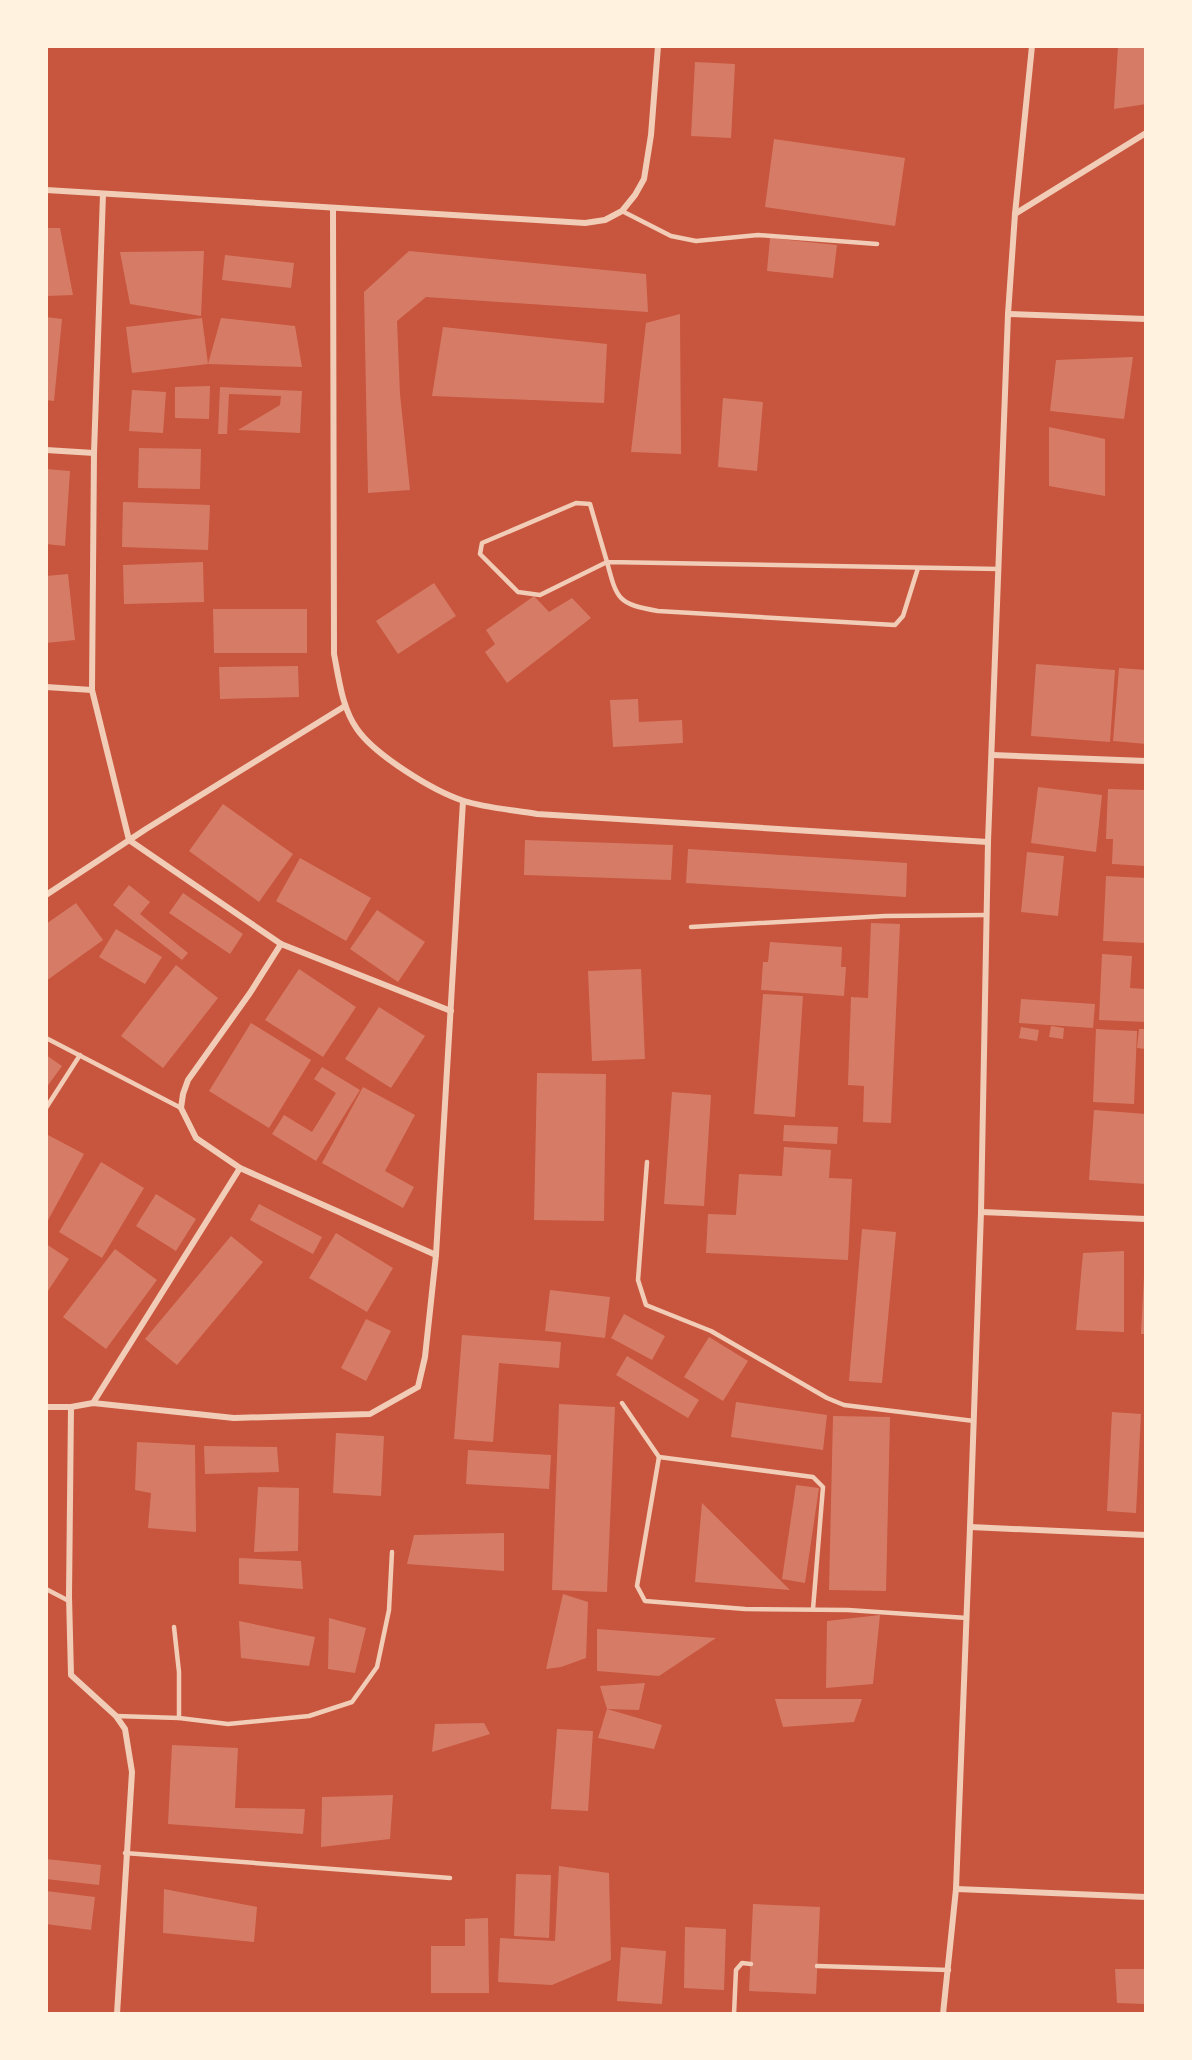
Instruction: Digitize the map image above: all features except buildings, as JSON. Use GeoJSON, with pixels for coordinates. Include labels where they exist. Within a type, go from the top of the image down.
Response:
{"type":"FeatureCollection","features":[{"type":"Feature","properties":{"kind":"street"},"geometry":{"type":"LineString","coordinates":[[46,190],[585,223],[605,220],[622,211],[644,179],[651,135],[658,46]]}},
{"type":"Feature","properties":{"kind":"street"},"geometry":{"type":"LineString","coordinates":[[943,2013],[956,1889],[970,1527],[981,1212],[988,842],[1008,314],[1015,214],[1032,46]]}},
{"type":"Feature","properties":{"kind":"street"},"geometry":{"type":"LineString","coordinates":[[1015,214],[1146,133]]}},
{"type":"Feature","properties":{"kind":"street"},"geometry":{"type":"LineString","coordinates":[[103,194],[94,453],[92,690],[129,840],[281,944],[451,1011]]}},
{"type":"Feature","properties":{"kind":"street"},"geometry":{"type":"LineString","coordinates":[[333,208],[332,614],[334,654],[345,706],[357,730],[385,756],[437,790],[464,801],[537,814],[988,842]]}},
{"type":"Feature","properties":{"kind":"street"},"geometry":{"type":"LineString","coordinates":[[1008,314],[1146,319]]}},
{"type":"Feature","properties":{"kind":"street"},"geometry":{"type":"LineString","coordinates":[[46,450],[94,453]]}},
{"type":"Feature","properties":{"kind":"street"},"geometry":{"type":"LineString","coordinates":[[46,687],[92,690]]}},
{"type":"Feature","properties":{"kind":"street"},"geometry":{"type":"LineString","coordinates":[[46,895],[129,840],[345,706]]}},
{"type":"Feature","properties":{"kind":"street"},"geometry":{"type":"LineString","coordinates":[[992,755],[1146,761]]}},
{"type":"Feature","properties":{"kind":"street"},"geometry":{"type":"LineString","coordinates":[[46,1407],[71,1407],[93,1403],[234,1418],[370,1414],[418,1387],[424,1357],[436,1255],[464,801]]}},
{"type":"Feature","properties":{"kind":"street"},"geometry":{"type":"LineString","coordinates":[[281,944],[250,993],[188,1080],[181,1108],[196,1137],[240,1168],[436,1255]]}},
{"type":"Feature","properties":{"kind":"street"},"geometry":{"type":"LineString","coordinates":[[93,1403],[240,1168]]}},
{"type":"Feature","properties":{"kind":"street"},"geometry":{"type":"LineString","coordinates":[[981,1212],[1146,1219]]}},
{"type":"Feature","properties":{"kind":"street"},"geometry":{"type":"LineString","coordinates":[[71,1407],[69,1602],[71,1675],[116,1716],[125,1729],[132,1772],[125,1853],[117,2013]]}},
{"type":"Feature","properties":{"kind":"street"},"geometry":{"type":"LineString","coordinates":[[970,1527],[1146,1534]]}},
{"type":"Feature","properties":{"kind":"street"},"geometry":{"type":"LineString","coordinates":[[956,1889],[1146,1897]]}},
{"type":"Feature","properties":{"kind":"lane"},"geometry":{"type":"LineString","coordinates":[[622,211],[671,236],[696,241],[758,235],[877,244]]}},
{"type":"Feature","properties":{"kind":"lane"},"geometry":{"type":"LineString","coordinates":[[918,568],[903,616],[895,625],[658,611],[630,606],[615,592],[607,562],[590,504],[576,503],[482,543],[480,554],[518,592],[540,595],[607,562],[999,569]]}},
{"type":"Feature","properties":{"kind":"lane"},"geometry":{"type":"LineString","coordinates":[[691,927],[885,916],[987,915]]}},
{"type":"Feature","properties":{"kind":"lane"},"geometry":{"type":"LineString","coordinates":[[46,1038],[181,1108]]}},
{"type":"Feature","properties":{"kind":"lane"},"geometry":{"type":"LineString","coordinates":[[46,1108],[80,1055]]}},
{"type":"Feature","properties":{"kind":"lane"},"geometry":{"type":"LineString","coordinates":[[647,1162],[638,1280],[646,1305],[711,1331],[844,1406],[974,1421]]}},
{"type":"Feature","properties":{"kind":"lane"},"geometry":{"type":"LineString","coordinates":[[622,1403],[659,1457],[637,1586],[645,1601],[745,1609],[848,1610],[966,1618]]}},
{"type":"Feature","properties":{"kind":"lane"},"geometry":{"type":"LineString","coordinates":[[659,1457],[813,1477],[823,1487],[813,1609]]}},
{"type":"Feature","properties":{"kind":"lane"},"geometry":{"type":"LineString","coordinates":[[116,1716],[179,1718],[228,1724],[309,1716],[352,1702],[377,1667],[389,1610],[392,1552]]}},
{"type":"Feature","properties":{"kind":"lane"},"geometry":{"type":"LineString","coordinates":[[46,1589],[69,1602]]}},
{"type":"Feature","properties":{"kind":"lane"},"geometry":{"type":"LineString","coordinates":[[174,1627],[179,1672],[179,1718]]}},
{"type":"Feature","properties":{"kind":"lane"},"geometry":{"type":"LineString","coordinates":[[125,1853],[450,1878]]}},
{"type":"Feature","properties":{"kind":"lane"},"geometry":{"type":"LineString","coordinates":[[734,2013],[736,1970],[742,1964],[751,1964]]}},
{"type":"Feature","properties":{"kind":"lane"},"geometry":{"type":"LineString","coordinates":[[817,1966],[949,1970]]}}]}
